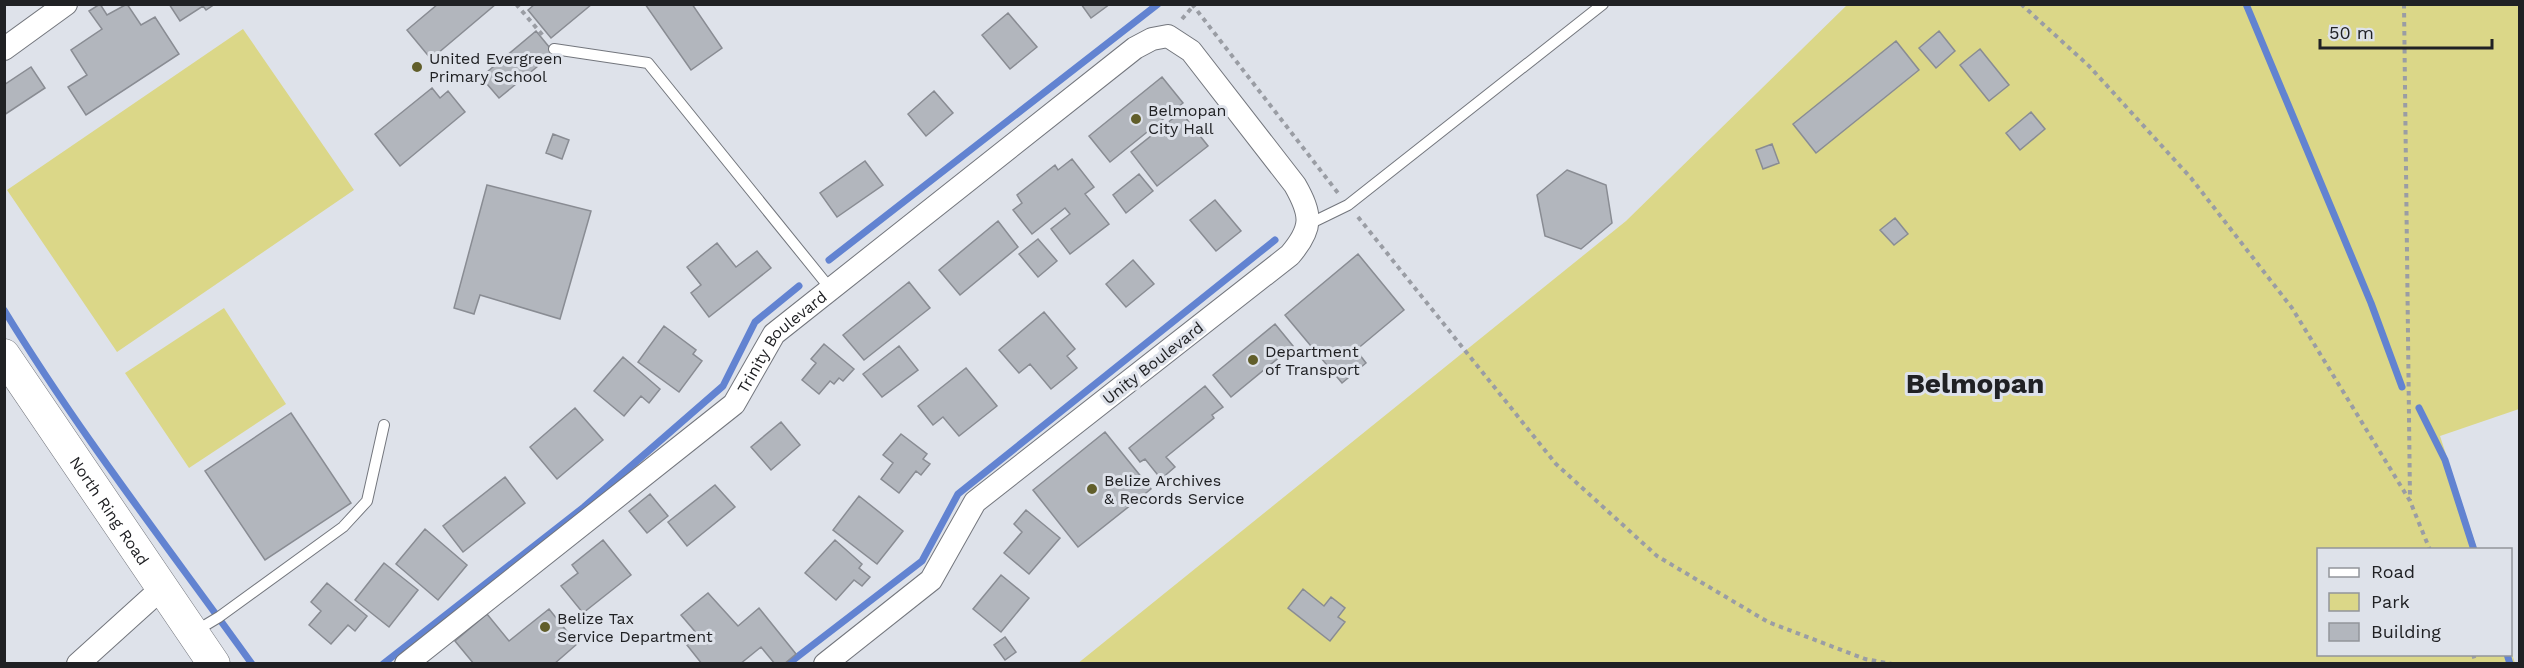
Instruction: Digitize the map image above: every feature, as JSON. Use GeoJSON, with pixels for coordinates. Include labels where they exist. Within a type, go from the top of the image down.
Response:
{"type":"FeatureCollection","features":[{"type":"Feature","properties":{"kind":"main road","name":"North Ring Road"},"geometry":{"type":"LineString","coordinates":[[4,355],[192,634],[214,663]]}},
{"type":"Feature","properties":{"kind":"street"},"geometry":{"type":"LineString","coordinates":[[4,49],[66,4]]}},
{"type":"Feature","properties":{"kind":"street","name":"Trinity Boulevard"},"geometry":{"type":"LineString","coordinates":[[406,663],[734,404],[774,334],[829,287],[1135,48],[1152,39],[1168,36],[1191,51],[1295,185],[1306,205],[1309,224]]}},
{"type":"Feature","properties":{"kind":"street","name":"Unity Boulevard"},"geometry":{"type":"LineString","coordinates":[[825,663],[931,579],[975,502],[1290,255],[1302,242],[1309,224]]}},
{"type":"Feature","properties":{"kind":"street"},"geometry":{"type":"LineString","coordinates":[[78,663],[162,588]]}},
{"type":"Feature","properties":{"kind":"lane"},"geometry":{"type":"LineString","coordinates":[[1309,224],[1348,205],[1603,4]]}},
{"type":"Feature","properties":{"kind":"lane"},"geometry":{"type":"LineString","coordinates":[[554,49],[648,63],[829,287]]}},
{"type":"Feature","properties":{"kind":"lane"},"geometry":{"type":"LineString","coordinates":[[192,634],[343,527],[367,501],[384,425]]}},
{"type":"Feature","properties":{"kind":"path"},"geometry":{"type":"LineString","coordinates":[[516,4],[554,49]]}},
{"type":"Feature","properties":{"kind":"path"},"geometry":{"type":"LineString","coordinates":[[1192,4],[1348,205],[1556,464],[1657,556],[1768,622],[1865,659],[1892,663]]}},
{"type":"Feature","properties":{"kind":"path"},"geometry":{"type":"LineString","coordinates":[[2022,4],[2089,66],[2212,206],[2292,308],[2410,501],[2430,548]]}},
{"type":"Feature","properties":{"kind":"path"},"geometry":{"type":"LineString","coordinates":[[2404,4],[2410,501]]}},
{"type":"Feature","properties":{"kind":"path"},"geometry":{"type":"LineString","coordinates":[[1865,659],[1869,663]]}},
{"type":"Feature","properties":{"kind":"green space"},"geometry":{"type":"Polygon","coordinates":[[[1847,5],[2519,5],[2519,409],[2440,436],[2477,548],[2317,548],[2317,656],[2512,656],[2512,654],[2515,663],[1077,664],[1626,221],[1847,5]]]}},
{"type":"Feature","properties":{"kind":"green space"},"geometry":{"type":"Polygon","coordinates":[[[243,29],[354,190],[117,352],[7,190],[243,29]]]}},
{"type":"Feature","properties":{"kind":"green space"},"geometry":{"type":"Polygon","coordinates":[[[224,308],[286,404],[189,468],[125,373],[224,308]]]}},
{"type":"Feature","properties":{"kind":"building"},"geometry":{"type":"Polygon","coordinates":[[[100,4],[107,15],[127,4],[141,25],[155,17],[179,54],[86,115],[68,87],[87,75],[71,50],[102,29],[89,11],[100,4]]]}},
{"type":"Feature","properties":{"kind":"building"},"geometry":{"type":"Polygon","coordinates":[[[169,4],[215,4],[206,10],[203,6],[180,21],[169,4]]]}},
{"type":"Feature","properties":{"kind":"building"},"geometry":{"type":"Polygon","coordinates":[[[438,4],[496,4],[431,59],[407,30],[438,4]]]}},
{"type":"Feature","properties":{"kind":"building"},"geometry":{"type":"Polygon","coordinates":[[[535,4],[592,4],[551,38],[528,10],[535,4]]]}},
{"type":"Feature","properties":{"kind":"building"},"geometry":{"type":"Polygon","coordinates":[[[645,4],[692,4],[722,48],[691,70],[645,4]]]}},
{"type":"Feature","properties":{"kind":"building"},"geometry":{"type":"Polygon","coordinates":[[[1081,4],[1110,4],[1091,18],[1081,4]]]}},
{"type":"Feature","properties":{"kind":"building"},"geometry":{"type":"Polygon","coordinates":[[[1008,13],[1037,47],[1010,69],[982,35],[1008,13]]]}},
{"type":"Feature","properties":{"kind":"building"},"geometry":{"type":"Polygon","coordinates":[[[536,31],[554,53],[499,98],[481,77],[536,31]]]}},
{"type":"Feature","properties":{"kind":"building"},"geometry":{"type":"Polygon","coordinates":[[[1939,31],[1955,51],[1936,68],[1919,48],[1939,31]]]}},
{"type":"Feature","properties":{"kind":"building"},"geometry":{"type":"Polygon","coordinates":[[[1896,41],[1919,70],[1816,153],[1793,124],[1896,41]]]}},
{"type":"Feature","properties":{"kind":"building"},"geometry":{"type":"Polygon","coordinates":[[[1980,49],[2009,85],[1989,101],[1960,65],[1980,49]]]}},
{"type":"Feature","properties":{"kind":"building"},"geometry":{"type":"Polygon","coordinates":[[[31,67],[45,88],[4,115],[4,85],[31,67]]]}},
{"type":"Feature","properties":{"kind":"building","name":"Belmopan City Hall"},"geometry":{"type":"Polygon","coordinates":[[[1162,77],[1183,103],[1110,162],[1089,136],[1162,77]]]}},
{"type":"Feature","properties":{"kind":"building"},"geometry":{"type":"Polygon","coordinates":[[[432,88],[440,98],[448,91],[465,112],[400,166],[375,134],[432,88]]]}},
{"type":"Feature","properties":{"kind":"building"},"geometry":{"type":"Polygon","coordinates":[[[934,91],[953,113],[926,136],[908,114],[934,91]]]}},
{"type":"Feature","properties":{"kind":"building"},"geometry":{"type":"Polygon","coordinates":[[[1181,112],[1208,146],[1157,186],[1131,152],[1181,112]]]}},
{"type":"Feature","properties":{"kind":"building"},"geometry":{"type":"Polygon","coordinates":[[[2031,112],[2045,129],[2020,150],[2006,133],[2031,112]]]}},
{"type":"Feature","properties":{"kind":"building"},"geometry":{"type":"Polygon","coordinates":[[[553,134],[569,140],[562,159],[546,153],[553,134]]]}},
{"type":"Feature","properties":{"kind":"building"},"geometry":{"type":"Polygon","coordinates":[[[1772,144],[1779,163],[1763,169],[1756,150],[1772,144]]]}},
{"type":"Feature","properties":{"kind":"building"},"geometry":{"type":"Polygon","coordinates":[[[1072,159],[1094,187],[1085,194],[1109,224],[1070,254],[1051,229],[1070,214],[1065,208],[1032,234],[1013,210],[1022,203],[1017,195],[1055,165],[1058,170],[1072,159]]]}},
{"type":"Feature","properties":{"kind":"building"},"geometry":{"type":"Polygon","coordinates":[[[865,161],[883,185],[837,217],[820,193],[865,161]]]}},
{"type":"Feature","properties":{"kind":"building"},"geometry":{"type":"Polygon","coordinates":[[[1567,170],[1606,185],[1612,223],[1581,249],[1545,236],[1537,195],[1567,170]]]}},
{"type":"Feature","properties":{"kind":"building"},"geometry":{"type":"Polygon","coordinates":[[[1139,174],[1153,191],[1126,213],[1113,195],[1139,174]]]}},
{"type":"Feature","properties":{"kind":"building"},"geometry":{"type":"Polygon","coordinates":[[[487,185],[591,211],[560,319],[480,295],[474,314],[454,308],[487,185]]]}},
{"type":"Feature","properties":{"kind":"building"},"geometry":{"type":"Polygon","coordinates":[[[1215,200],[1241,231],[1216,251],[1190,220],[1215,200]]]}},
{"type":"Feature","properties":{"kind":"building"},"geometry":{"type":"Polygon","coordinates":[[[1895,218],[1908,234],[1894,245],[1880,230],[1895,218]]]}},
{"type":"Feature","properties":{"kind":"building"},"geometry":{"type":"Polygon","coordinates":[[[998,221],[1018,247],[960,295],[939,270],[998,221]]]}},
{"type":"Feature","properties":{"kind":"building"},"geometry":{"type":"Polygon","coordinates":[[[1038,239],[1057,261],[1038,277],[1019,254],[1038,239]]]}},
{"type":"Feature","properties":{"kind":"building"},"geometry":{"type":"Polygon","coordinates":[[[717,243],[736,267],[757,251],[771,268],[709,317],[691,293],[701,285],[687,267],[717,243]]]}},
{"type":"Feature","properties":{"kind":"building"},"geometry":{"type":"Polygon","coordinates":[[[1358,254],[1404,310],[1356,350],[1366,363],[1342,383],[1285,315],[1358,254]]]}},
{"type":"Feature","properties":{"kind":"building"},"geometry":{"type":"Polygon","coordinates":[[[1133,260],[1154,284],[1126,307],[1106,284],[1133,260]]]}},
{"type":"Feature","properties":{"kind":"building"},"geometry":{"type":"Polygon","coordinates":[[[909,282],[930,308],[864,360],[843,335],[909,282]]]}},
{"type":"Feature","properties":{"kind":"building"},"geometry":{"type":"Polygon","coordinates":[[[1044,312],[1075,349],[1067,356],[1077,368],[1051,389],[1030,364],[1019,373],[999,350],[1044,312]]]}},
{"type":"Feature","properties":{"kind":"building","name":"Department of Transport"},"geometry":{"type":"Polygon","coordinates":[[[1275,324],[1293,346],[1231,397],[1213,375],[1275,324]]]}},
{"type":"Feature","properties":{"kind":"building"},"geometry":{"type":"Polygon","coordinates":[[[664,326],[696,350],[693,354],[702,361],[679,392],[638,362],[664,326]]]}},
{"type":"Feature","properties":{"kind":"building"},"geometry":{"type":"Polygon","coordinates":[[[824,344],[854,369],[843,381],[839,378],[834,384],[830,381],[819,394],[802,380],[816,363],[811,359],[824,344]]]}},
{"type":"Feature","properties":{"kind":"building"},"geometry":{"type":"Polygon","coordinates":[[[899,346],[918,370],[882,397],[863,374],[899,346]]]}},
{"type":"Feature","properties":{"kind":"building"},"geometry":{"type":"Polygon","coordinates":[[[623,357],[660,389],[649,403],[641,396],[624,416],[594,391],[623,357]]]}},
{"type":"Feature","properties":{"kind":"building"},"geometry":{"type":"Polygon","coordinates":[[[966,368],[997,406],[959,436],[943,417],[933,425],[918,406],[966,368]]]}},
{"type":"Feature","properties":{"kind":"building"},"geometry":{"type":"Polygon","coordinates":[[[1205,386],[1223,407],[1212,415],[1214,418],[1166,457],[1175,467],[1161,479],[1145,459],[1140,462],[1129,448],[1205,386]]]}},
{"type":"Feature","properties":{"kind":"building"},"geometry":{"type":"Polygon","coordinates":[[[575,408],[603,440],[557,479],[530,447],[575,408]]]}},
{"type":"Feature","properties":{"kind":"building"},"geometry":{"type":"Polygon","coordinates":[[[291,413],[351,503],[265,560],[205,471],[291,413]]]}},
{"type":"Feature","properties":{"kind":"building"},"geometry":{"type":"Polygon","coordinates":[[[781,422],[800,445],[771,470],[751,447],[781,422]]]}},
{"type":"Feature","properties":{"kind":"building","name":"Belize Archives & Records Service"},"geometry":{"type":"Polygon","coordinates":[[[1105,432],[1151,489],[1078,547],[1033,490],[1105,432]]]}},
{"type":"Feature","properties":{"kind":"building"},"geometry":{"type":"Polygon","coordinates":[[[901,434],[927,454],[923,459],[930,464],[921,475],[916,471],[899,493],[881,479],[893,463],[883,455],[901,434]]]}},
{"type":"Feature","properties":{"kind":"building"},"geometry":{"type":"Polygon","coordinates":[[[505,477],[525,503],[463,552],[443,526],[505,477]]]}},
{"type":"Feature","properties":{"kind":"building"},"geometry":{"type":"Polygon","coordinates":[[[715,485],[735,507],[687,546],[668,522],[715,485]]]}},
{"type":"Feature","properties":{"kind":"building"},"geometry":{"type":"Polygon","coordinates":[[[650,494],[668,516],[647,533],[629,511],[650,494]]]}},
{"type":"Feature","properties":{"kind":"building"},"geometry":{"type":"Polygon","coordinates":[[[859,496],[903,531],[877,564],[833,530],[859,496]]]}},
{"type":"Feature","properties":{"kind":"building"},"geometry":{"type":"Polygon","coordinates":[[[1026,510],[1060,538],[1029,574],[1004,553],[1022,532],[1014,524],[1026,510]]]}},
{"type":"Feature","properties":{"kind":"building"},"geometry":{"type":"Polygon","coordinates":[[[425,529],[467,565],[438,600],[396,564],[425,529]]]}},
{"type":"Feature","properties":{"kind":"building"},"geometry":{"type":"Polygon","coordinates":[[[603,540],[631,575],[583,613],[561,586],[578,573],[572,565],[603,540]]]}},
{"type":"Feature","properties":{"kind":"building"},"geometry":{"type":"Polygon","coordinates":[[[835,540],[862,564],[859,568],[870,577],[862,586],[854,580],[836,600],[805,573],[835,540]]]}},
{"type":"Feature","properties":{"kind":"building"},"geometry":{"type":"Polygon","coordinates":[[[384,563],[418,590],[389,627],[355,600],[384,563]]]}},
{"type":"Feature","properties":{"kind":"building"},"geometry":{"type":"Polygon","coordinates":[[[1001,575],[1029,598],[1001,632],[973,609],[1001,575]]]}},
{"type":"Feature","properties":{"kind":"building"},"geometry":{"type":"Polygon","coordinates":[[[327,583],[367,616],[355,631],[348,625],[331,644],[309,625],[321,611],[311,602],[327,583]]]}},
{"type":"Feature","properties":{"kind":"building"},"geometry":{"type":"Polygon","coordinates":[[[1303,589],[1324,606],[1331,597],[1345,608],[1338,617],[1345,622],[1330,641],[1288,608],[1303,589]]]}},
{"type":"Feature","properties":{"kind":"building"},"geometry":{"type":"Polygon","coordinates":[[[708,593],[738,626],[759,608],[796,654],[784,664],[775,664],[761,647],[740,664],[702,664],[687,645],[698,635],[681,615],[708,593]]]}},
{"type":"Feature","properties":{"kind":"building","name":"Belize Tax Service Department"},"geometry":{"type":"Polygon","coordinates":[[[549,609],[577,644],[554,664],[474,664],[455,641],[487,614],[509,641],[549,609]]]}},
{"type":"Feature","properties":{"kind":"building"},"geometry":{"type":"Polygon","coordinates":[[[1005,637],[1016,652],[1005,660],[994,645],[1005,637]]]}},
{"type":"Feature","properties":{"kind":"waterway"},"geometry":{"type":"LineString","coordinates":[[829,260],[1158,4]]}},
{"type":"Feature","properties":{"kind":"waterway"},"geometry":{"type":"LineString","coordinates":[[2246,4],[2371,303],[2402,387]]}},
{"type":"Feature","properties":{"kind":"waterway"},"geometry":{"type":"LineString","coordinates":[[788,664],[922,561],[958,494],[1275,240]]}},
{"type":"Feature","properties":{"kind":"waterway"},"geometry":{"type":"LineString","coordinates":[[383,664],[584,507],[723,386],[755,322],[799,286]]}},
{"type":"Feature","properties":{"kind":"waterway"},"geometry":{"type":"LineString","coordinates":[[4,310],[93,445],[252,664]]}},
{"type":"Feature","properties":{"kind":"waterway"},"geometry":{"type":"LineString","coordinates":[[2419,408],[2445,460],[2473,548]]}},
{"type":"Feature","properties":{"kind":"waterway"},"geometry":{"type":"LineString","coordinates":[[2508,656],[2510,664]]}},
{"type":"Feature","properties":{"kind":"place","name":"United Evergreen Primary School"},"geometry":{"type":"Point","coordinates":[417,67]}},
{"type":"Feature","properties":{"kind":"place","name":"Belmopan City Hall"},"geometry":{"type":"Point","coordinates":[1136,119]}},
{"type":"Feature","properties":{"kind":"place","name":"Department of Transport"},"geometry":{"type":"Point","coordinates":[1253,360]}},
{"type":"Feature","properties":{"kind":"place","name":"Belize Archives & Records Service"},"geometry":{"type":"Point","coordinates":[1092,489]}},
{"type":"Feature","properties":{"kind":"place","name":"Belize Tax Service Department"},"geometry":{"type":"Point","coordinates":[545,627]}},
{"type":"Feature","properties":{"kind":"district","name":"Belmopan"},"geometry":{"type":"Point","coordinates":[1975,383]}}]}
